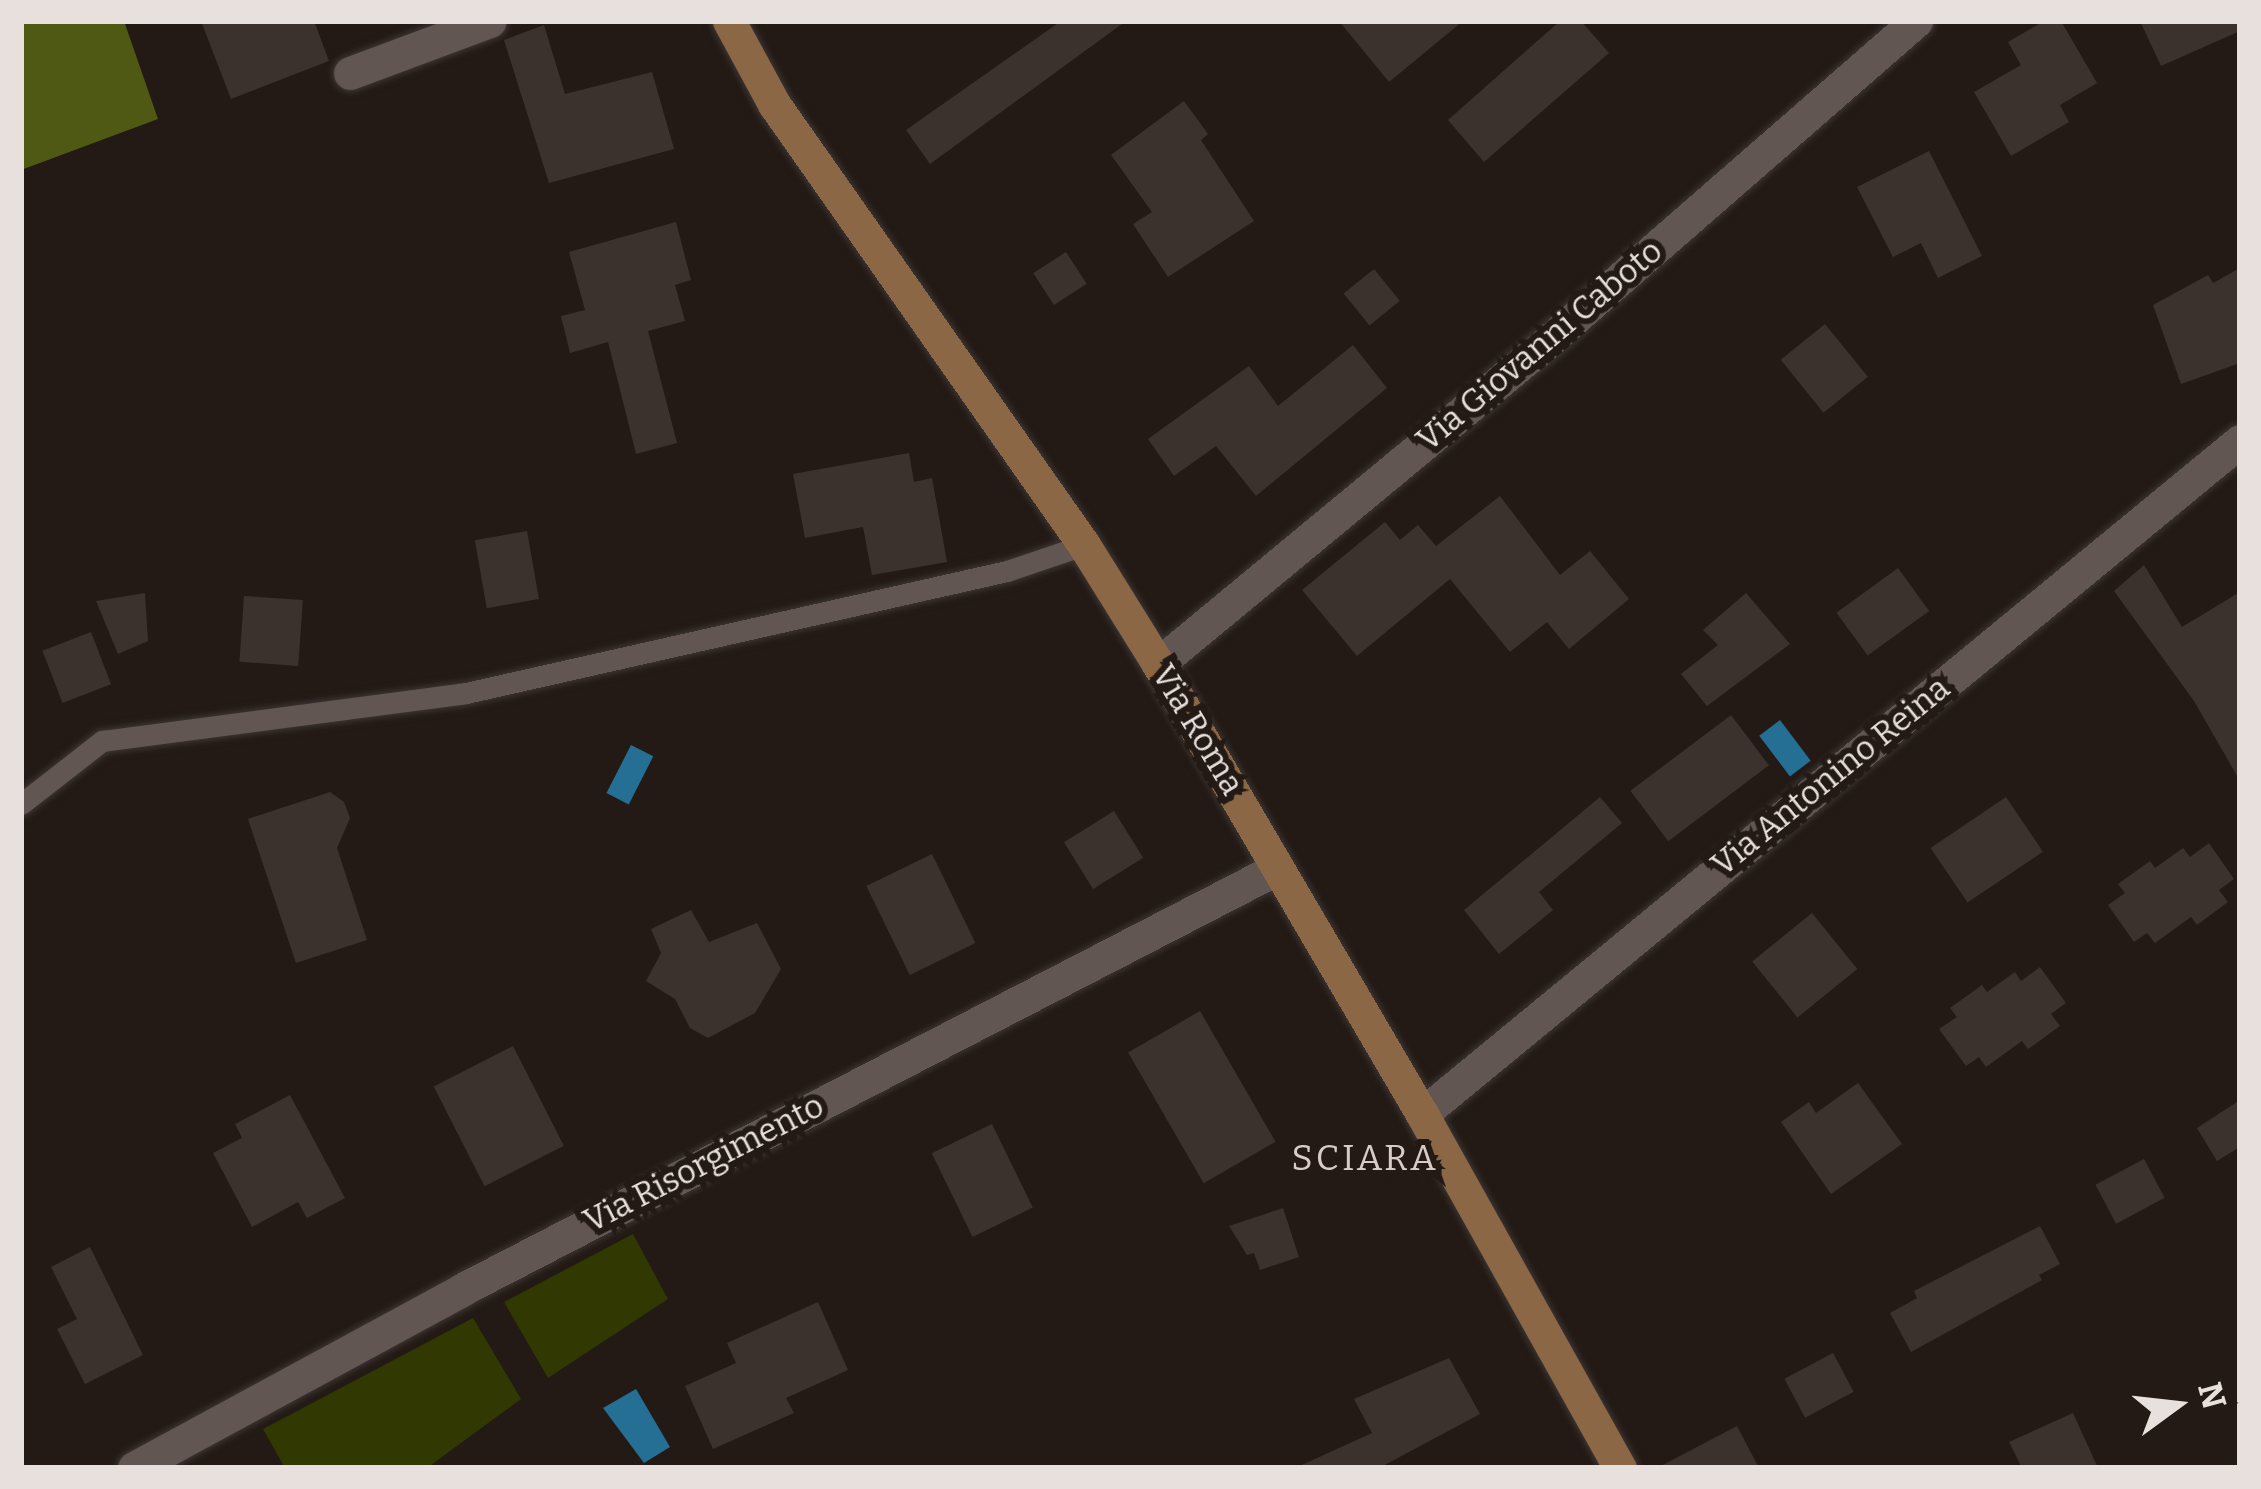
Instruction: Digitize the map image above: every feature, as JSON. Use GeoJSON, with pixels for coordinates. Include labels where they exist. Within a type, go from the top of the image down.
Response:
{"type":"FeatureCollection","features":[{"type":"Feature","properties":{"kind":"main road","name":"Via Roma"},"geometry":{"type":"LineString","coordinates":[[730,21],[774,104],[1084,544],[1158,664],[1422,1114],[1620,1468]]}},
{"type":"Feature","properties":{"kind":"street"},"geometry":{"type":"LineString","coordinates":[[350,73],[490,21]]}},
{"type":"Feature","properties":{"kind":"street","name":"Via Giovanni Caboto"},"geometry":{"type":"LineString","coordinates":[[1158,664],[1537,351],[1916,21]]}},
{"type":"Feature","properties":{"kind":"street","name":"Via Antonino Reina"},"geometry":{"type":"LineString","coordinates":[[1422,1114],[2240,441]]}},
{"type":"Feature","properties":{"kind":"street","name":"Via Risorgimento"},"geometry":{"type":"LineString","coordinates":[[134,1468],[463,1289],[1278,868]]}},
{"type":"Feature","properties":{"kind":"lane"},"geometry":{"type":"LineString","coordinates":[[21,804],[103,741],[466,693],[1007,571],[1084,544]]}},
{"type":"Feature","properties":{"kind":"green space"},"geometry":{"type":"Polygon","coordinates":[[[21,21],[124,21],[158,119],[21,170],[21,21]]]}},
{"type":"Feature","properties":{"kind":"green space"},"geometry":{"type":"Polygon","coordinates":[[[633,1234],[668,1299],[548,1378],[504,1302],[633,1234]]]}},
{"type":"Feature","properties":{"kind":"green space"},"geometry":{"type":"Polygon","coordinates":[[[473,1318],[521,1399],[427,1468],[285,1468],[263,1429],[473,1318]]]}},
{"type":"Feature","properties":{"kind":"water"},"geometry":{"type":"Polygon","coordinates":[[[1780,720],[1811,761],[1790,776],[1759,736],[1780,720]]]}},
{"type":"Feature","properties":{"kind":"water"},"geometry":{"type":"Polygon","coordinates":[[[631,745],[653,756],[629,804],[606,793],[631,745]]]}},
{"type":"Feature","properties":{"kind":"water"},"geometry":{"type":"Polygon","coordinates":[[[636,1389],[670,1447],[644,1463],[603,1408],[636,1389]]]}},
{"type":"Feature","properties":{"kind":"building"},"geometry":{"type":"Polygon","coordinates":[[[201,21],[314,21],[329,61],[231,99],[201,21]]]}},
{"type":"Feature","properties":{"kind":"building"},"geometry":{"type":"Polygon","coordinates":[[[1061,21],[1126,21],[930,164],[906,130],[1061,21]]]}},
{"type":"Feature","properties":{"kind":"building"},"geometry":{"type":"Polygon","coordinates":[[[1339,21],[1463,21],[1389,82],[1339,21]]]}},
{"type":"Feature","properties":{"kind":"building"},"geometry":{"type":"Polygon","coordinates":[[[1560,21],[1581,21],[1609,53],[1484,162],[1448,120],[1560,21]]]}},
{"type":"Feature","properties":{"kind":"building"},"geometry":{"type":"Polygon","coordinates":[[[2044,21],[2061,21],[2097,83],[2060,105],[2069,122],[2011,156],[1974,92],[2021,65],[2008,42],[2044,21]]]}},
{"type":"Feature","properties":{"kind":"building"},"geometry":{"type":"Polygon","coordinates":[[[2140,21],[2240,21],[2240,31],[2161,66],[2140,21]]]}},
{"type":"Feature","properties":{"kind":"building"},"geometry":{"type":"Polygon","coordinates":[[[544,25],[565,94],[652,72],[674,149],[549,183],[504,40],[544,25]]]}},
{"type":"Feature","properties":{"kind":"building"},"geometry":{"type":"Polygon","coordinates":[[[1184,101],[1208,134],[1201,140],[1254,221],[1168,277],[1133,224],[1152,212],[1111,155],[1184,101]]]}},
{"type":"Feature","properties":{"kind":"building"},"geometry":{"type":"Polygon","coordinates":[[[1929,151],[1982,256],[1938,278],[1921,243],[1893,257],[1857,187],[1929,151]]]}},
{"type":"Feature","properties":{"kind":"building"},"geometry":{"type":"Polygon","coordinates":[[[676,222],[691,280],[675,285],[685,321],[648,331],[677,443],[636,454],[608,342],[570,353],[561,316],[585,310],[569,252],[676,222]]]}},
{"type":"Feature","properties":{"kind":"building"},"geometry":{"type":"Polygon","coordinates":[[[1066,252],[1087,284],[1054,305],[1033,273],[1066,252]]]}},
{"type":"Feature","properties":{"kind":"building"},"geometry":{"type":"Polygon","coordinates":[[[2240,268],[2240,363],[2181,384],[2153,305],[2208,275],[2213,283],[2240,268]]]}},
{"type":"Feature","properties":{"kind":"building"},"geometry":{"type":"Polygon","coordinates":[[[1374,269],[1400,301],[1369,325],[1344,294],[1374,269]]]}},
{"type":"Feature","properties":{"kind":"building"},"geometry":{"type":"Polygon","coordinates":[[[1825,324],[1868,377],[1823,413],[1781,360],[1825,324]]]}},
{"type":"Feature","properties":{"kind":"building"},"geometry":{"type":"Polygon","coordinates":[[[1353,345],[1387,388],[1256,496],[1216,446],[1174,476],[1148,439],[1249,366],[1278,406],[1353,345]]]}},
{"type":"Feature","properties":{"kind":"building"},"geometry":{"type":"Polygon","coordinates":[[[909,453],[914,482],[932,478],[947,562],[872,575],[863,527],[805,538],[793,474],[909,453]]]}},
{"type":"Feature","properties":{"kind":"building"},"geometry":{"type":"Polygon","coordinates":[[[1500,496],[1560,575],[1590,551],[1629,599],[1569,649],[1547,622],[1510,652],[1450,579],[1357,656],[1302,590],[1385,522],[1400,540],[1418,525],[1436,546],[1500,496]]]}},
{"type":"Feature","properties":{"kind":"building"},"geometry":{"type":"Polygon","coordinates":[[[527,531],[539,599],[487,608],[475,540],[527,531]]]}},
{"type":"Feature","properties":{"kind":"building"},"geometry":{"type":"Polygon","coordinates":[[[2144,565],[2182,627],[2240,592],[2240,781],[2194,701],[2114,591],[2144,565]]]}},
{"type":"Feature","properties":{"kind":"building"},"geometry":{"type":"Polygon","coordinates":[[[1898,568],[1929,611],[1868,656],[1837,613],[1898,568]]]}},
{"type":"Feature","properties":{"kind":"building"},"geometry":{"type":"Polygon","coordinates":[[[145,593],[148,641],[118,654],[96,601],[145,593]]]}},
{"type":"Feature","properties":{"kind":"building"},"geometry":{"type":"Polygon","coordinates":[[[1746,593],[1790,644],[1707,706],[1681,674],[1718,645],[1703,630],[1746,593]]]}},
{"type":"Feature","properties":{"kind":"building"},"geometry":{"type":"Polygon","coordinates":[[[244,596],[303,600],[298,666],[239,662],[244,596]]]}},
{"type":"Feature","properties":{"kind":"building"},"geometry":{"type":"Polygon","coordinates":[[[91,632],[111,684],[63,703],[42,651],[91,632]]]}},
{"type":"Feature","properties":{"kind":"building"},"geometry":{"type":"Polygon","coordinates":[[[1731,715],[1769,765],[1668,841],[1630,791],[1731,715]]]}},
{"type":"Feature","properties":{"kind":"building"},"geometry":{"type":"Polygon","coordinates":[[[330,792],[344,802],[350,818],[337,848],[367,940],[296,963],[248,819],[330,792]]]}},
{"type":"Feature","properties":{"kind":"building"},"geometry":{"type":"Polygon","coordinates":[[[1600,797],[1622,823],[1539,892],[1553,910],[1499,954],[1464,910],[1600,797]]]}},
{"type":"Feature","properties":{"kind":"building"},"geometry":{"type":"Polygon","coordinates":[[[2006,797],[2043,852],[1967,903],[1931,848],[2006,797]]]}},
{"type":"Feature","properties":{"kind":"building"},"geometry":{"type":"Polygon","coordinates":[[[1114,811],[1143,858],[1093,889],[1064,842],[1114,811]]]}},
{"type":"Feature","properties":{"kind":"building"},"geometry":{"type":"Polygon","coordinates":[[[2209,843],[2234,879],[2219,890],[2228,902],[2197,925],[2191,917],[2155,943],[2147,933],[2134,942],[2108,905],[2125,893],[2118,884],[2150,861],[2155,868],[2183,848],[2190,857],[2209,843]]]}},
{"type":"Feature","properties":{"kind":"building"},"geometry":{"type":"Polygon","coordinates":[[[932,854],[975,943],[910,975],[866,886],[932,854]]]}},
{"type":"Feature","properties":{"kind":"building"},"geometry":{"type":"Polygon","coordinates":[[[691,910],[709,942],[757,923],[781,969],[755,1013],[708,1038],[690,1028],[675,999],[646,981],[661,953],[651,929],[691,910]]]}},
{"type":"Feature","properties":{"kind":"building"},"geometry":{"type":"Polygon","coordinates":[[[1812,913],[1857,969],[1797,1017],[1752,961],[1812,913]]]}},
{"type":"Feature","properties":{"kind":"building"},"geometry":{"type":"Polygon","coordinates":[[[2040,967],[2066,1003],[2051,1014],[2060,1026],[2028,1049],[2022,1041],[1986,1067],[1979,1057],[1966,1066],[1939,1029],[1957,1017],[1950,1008],[1982,985],[1987,992],[2015,972],[2021,981],[2040,967]]]}},
{"type":"Feature","properties":{"kind":"building"},"geometry":{"type":"Polygon","coordinates":[[[1200,1011],[1276,1142],[1204,1183],[1128,1052],[1200,1011]]]}},
{"type":"Feature","properties":{"kind":"building"},"geometry":{"type":"Polygon","coordinates":[[[513,1046],[564,1146],[485,1186],[434,1086],[513,1046]]]}},
{"type":"Feature","properties":{"kind":"building"},"geometry":{"type":"Polygon","coordinates":[[[1858,1083],[1902,1144],[1831,1194],[1781,1122],[1809,1102],[1816,1113],[1858,1083]]]}},
{"type":"Feature","properties":{"kind":"building"},"geometry":{"type":"Polygon","coordinates":[[[290,1095],[345,1198],[307,1218],[298,1202],[252,1227],[213,1153],[242,1138],[235,1124],[290,1095]]]}},
{"type":"Feature","properties":{"kind":"building"},"geometry":{"type":"Polygon","coordinates":[[[2240,1100],[2240,1147],[2217,1161],[2197,1128],[2240,1100]]]}},
{"type":"Feature","properties":{"kind":"building"},"geometry":{"type":"Polygon","coordinates":[[[992,1124],[1033,1208],[973,1237],[932,1153],[992,1124]]]}},
{"type":"Feature","properties":{"kind":"building"},"geometry":{"type":"Polygon","coordinates":[[[2144,1159],[2165,1198],[2116,1224],[2095,1185],[2144,1159]]]}},
{"type":"Feature","properties":{"kind":"building"},"geometry":{"type":"Polygon","coordinates":[[[1283,1208],[1299,1257],[1260,1270],[1254,1253],[1247,1255],[1229,1226],[1283,1208]]]}},
{"type":"Feature","properties":{"kind":"building"},"geometry":{"type":"Polygon","coordinates":[[[2040,1226],[2060,1264],[2039,1275],[2042,1280],[1911,1352],[1890,1313],[1917,1298],[1914,1291],[2040,1226]]]}},
{"type":"Feature","properties":{"kind":"building"},"geometry":{"type":"Polygon","coordinates":[[[90,1247],[143,1355],[85,1384],[57,1329],[77,1319],[51,1267],[90,1247]]]}},
{"type":"Feature","properties":{"kind":"building"},"geometry":{"type":"Polygon","coordinates":[[[818,1302],[848,1370],[786,1398],[794,1413],[713,1449],[685,1386],[736,1363],[727,1343],[818,1302]]]}},
{"type":"Feature","properties":{"kind":"building"},"geometry":{"type":"Polygon","coordinates":[[[1833,1353],[1854,1392],[1805,1418],[1784,1379],[1833,1353]]]}},
{"type":"Feature","properties":{"kind":"building"},"geometry":{"type":"Polygon","coordinates":[[[1449,1358],[1480,1414],[1379,1468],[1295,1468],[1372,1433],[1354,1399],[1449,1358]]]}},
{"type":"Feature","properties":{"kind":"building"},"geometry":{"type":"Polygon","coordinates":[[[2073,1413],[2098,1468],[2022,1468],[2009,1442],[2073,1413]]]}},
{"type":"Feature","properties":{"kind":"building"},"geometry":{"type":"Polygon","coordinates":[[[1737,1426],[1759,1468],[1657,1468],[1737,1426]]]}},
{"type":"Feature","properties":{"kind":"district","name":"SCIARA"},"geometry":{"type":"Point","coordinates":[1365,1159]}}]}
